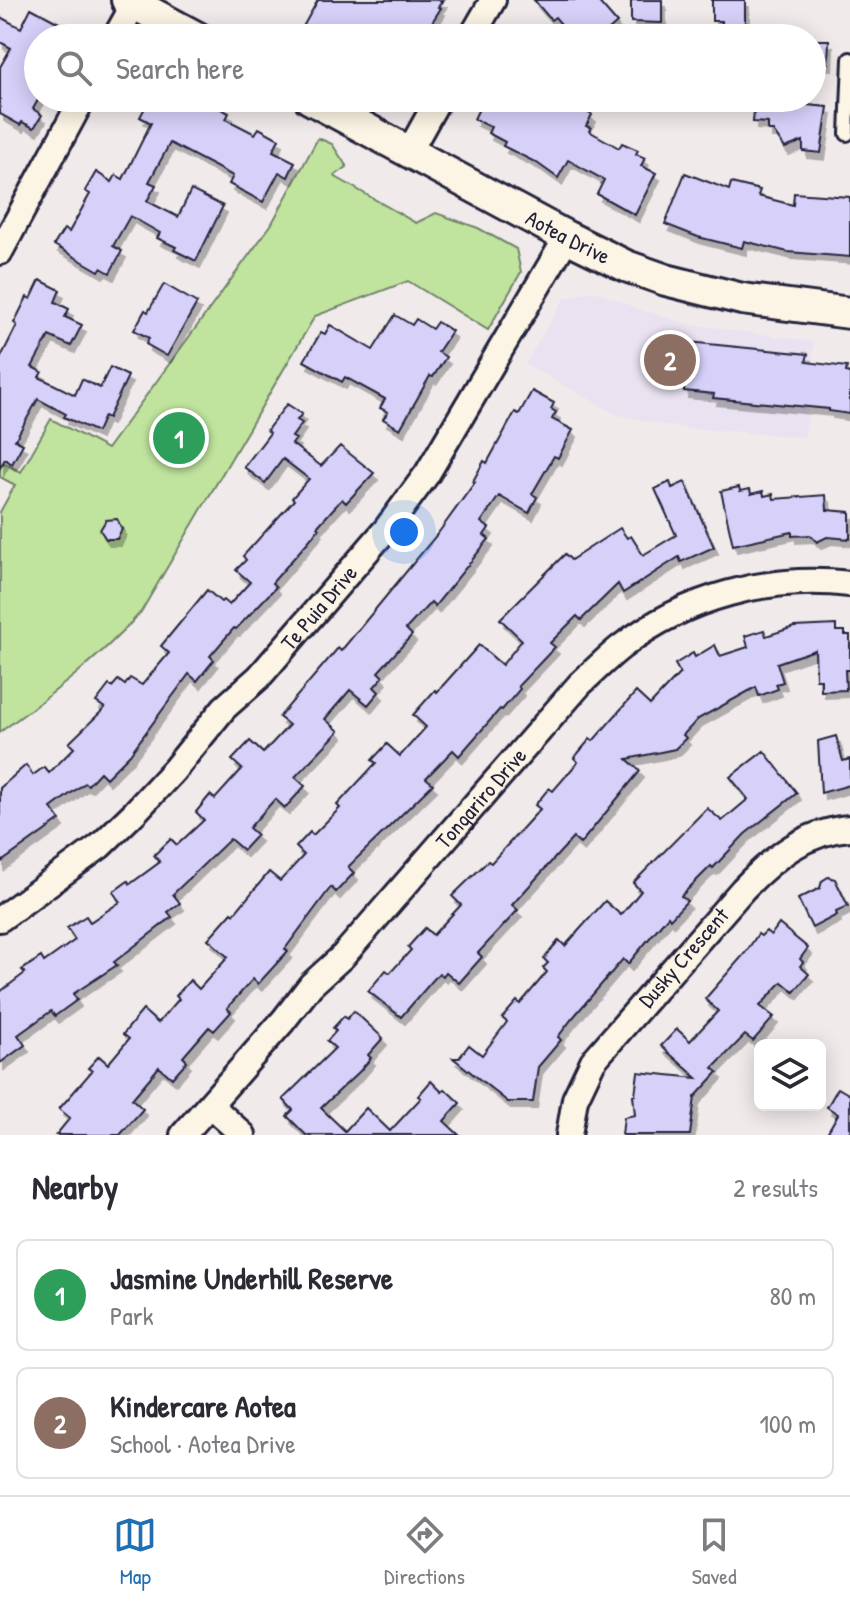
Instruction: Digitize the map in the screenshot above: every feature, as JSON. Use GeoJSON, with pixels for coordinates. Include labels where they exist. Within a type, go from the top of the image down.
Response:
{"type":"FeatureCollection","features":[{"type":"Feature","properties":{"kind":"street"},"geometry":{"type":"LineString","coordinates":[[479,24],[493,0]]}},
{"type":"Feature","properties":{"kind":"street"},"geometry":{"type":"LineString","coordinates":[[121,24],[130,2],[172,24]]}},
{"type":"Feature","properties":{"kind":"street"},"geometry":{"type":"LineString","coordinates":[[3,239],[75,112]]}},
{"type":"Feature","properties":{"kind":"street","name":"Aotea Drive"},"geometry":{"type":"LineString","coordinates":[[335,112],[626,266],[666,280],[742,299],[850,313]]}},
{"type":"Feature","properties":{"kind":"street"},"geometry":{"type":"LineString","coordinates":[[409,152],[431,112]]}},
{"type":"Feature","properties":{"kind":"street","name":"Te Puia Drive"},"geometry":{"type":"LineString","coordinates":[[0,919],[100,846],[135,812],[224,708],[259,677],[387,528],[427,474],[567,237]]}},
{"type":"Feature","properties":{"kind":"street","name":"Tongariro Drive"},"geometry":{"type":"LineString","coordinates":[[183,1135],[311,985],[343,956],[580,684],[621,647],[693,606],[744,589],[785,582],[850,584]]}},
{"type":"Feature","properties":{"kind":"street","name":"Dusky Crescent"},"geometry":{"type":"LineString","coordinates":[[569,1135],[575,1099],[593,1061],[743,889],[768,863],[814,835],[850,828]]}},
{"type":"Feature","properties":{"kind":"street"},"geometry":{"type":"LineString","coordinates":[[210,1105],[243,1135]]}},
{"type":"Feature","properties":{"kind":"lane"},"geometry":{"type":"LineString","coordinates":[[847,134],[850,59]]}},
{"type":"Feature","properties":{"kind":"shaded area"},"geometry":{"type":"Polygon","coordinates":[[[594,291],[688,324],[814,342],[805,437],[675,427],[618,415],[525,364],[565,298],[594,291]]]}},
{"type":"Feature","properties":{"kind":"green space"},"geometry":{"type":"Polygon","coordinates":[[[318,138],[332,144],[347,167],[334,176],[416,223],[436,213],[478,228],[516,249],[521,272],[488,330],[408,281],[315,316],[141,612],[91,661],[0,732],[0,512],[15,485],[0,477],[0,461],[21,472],[51,419],[107,449],[271,225],[318,138]]]}},
{"type":"Feature","properties":{"kind":"building"},"geometry":{"type":"Polygon","coordinates":[[[318,0],[443,0],[431,24],[304,24],[318,0]]]}},
{"type":"Feature","properties":{"kind":"building"},"geometry":{"type":"Polygon","coordinates":[[[534,0],[597,0],[617,23],[561,24],[555,17],[551,20],[534,0]]]}},
{"type":"Feature","properties":{"kind":"building"},"geometry":{"type":"Polygon","coordinates":[[[631,0],[662,0],[662,23],[631,22],[631,0]]]}},
{"type":"Feature","properties":{"kind":"building"},"geometry":{"type":"Polygon","coordinates":[[[712,0],[745,0],[745,24],[712,21],[712,0]]]}},
{"type":"Feature","properties":{"kind":"building"},"geometry":{"type":"Polygon","coordinates":[[[31,8],[61,24],[24,24],[24,112],[42,115],[34,128],[22,122],[20,125],[0,114],[0,67],[11,48],[0,42],[0,17],[21,28],[31,8]]]}},
{"type":"Feature","properties":{"kind":"building"},"geometry":{"type":"Polygon","coordinates":[[[826,40],[829,40],[826,63],[826,40]]]}},
{"type":"Feature","properties":{"kind":"building"},"geometry":{"type":"Polygon","coordinates":[[[828,107],[821,153],[803,151],[803,141],[785,148],[773,131],[768,131],[768,123],[753,122],[754,112],[826,112],[828,107]]]}},
{"type":"Feature","properties":{"kind":"building"},"geometry":{"type":"Polygon","coordinates":[[[143,112],[227,112],[226,119],[255,134],[259,128],[279,139],[273,151],[295,162],[288,177],[279,172],[263,202],[229,184],[233,176],[170,143],[149,182],[156,185],[147,201],[178,217],[191,190],[223,206],[196,261],[174,250],[176,247],[157,238],[160,233],[130,216],[113,246],[122,251],[110,273],[101,268],[99,271],[54,245],[64,229],[69,232],[90,194],[85,191],[96,172],[112,182],[116,175],[123,179],[151,123],[140,117],[143,112]]]}},
{"type":"Feature","properties":{"kind":"building"},"geometry":{"type":"Polygon","coordinates":[[[477,112],[587,112],[592,115],[586,126],[591,128],[589,131],[619,148],[622,143],[638,150],[636,154],[645,158],[641,166],[656,173],[635,215],[597,194],[604,180],[568,160],[558,178],[537,163],[503,146],[505,142],[488,133],[491,127],[474,119],[477,112]]]}},
{"type":"Feature","properties":{"kind":"building"},"geometry":{"type":"Polygon","coordinates":[[[685,173],[729,190],[731,183],[760,190],[758,196],[793,205],[794,193],[850,197],[850,257],[788,252],[744,241],[742,248],[698,237],[665,224],[685,173]]]}},
{"type":"Feature","properties":{"kind":"building"},"geometry":{"type":"Polygon","coordinates":[[[40,280],[60,290],[55,302],[69,309],[65,317],[82,325],[71,346],[49,336],[32,367],[42,372],[39,377],[75,395],[82,379],[100,388],[110,367],[128,376],[108,418],[104,416],[97,432],[64,417],[66,414],[38,399],[15,440],[23,444],[12,464],[5,459],[0,468],[0,359],[27,297],[31,299],[40,280]]]}},
{"type":"Feature","properties":{"kind":"building"},"geometry":{"type":"Polygon","coordinates":[[[164,284],[197,303],[167,356],[146,344],[149,338],[134,330],[164,284]]]}},
{"type":"Feature","properties":{"kind":"building"},"geometry":{"type":"Polygon","coordinates":[[[395,315],[412,325],[416,319],[432,329],[437,322],[452,331],[438,352],[446,357],[433,377],[430,376],[400,429],[383,419],[388,412],[380,408],[385,399],[345,377],[342,382],[304,361],[321,332],[325,334],[330,325],[373,350],[395,315]]]}},
{"type":"Feature","properties":{"kind":"building"},"geometry":{"type":"Polygon","coordinates":[[[688,342],[808,354],[806,362],[847,367],[846,372],[850,373],[850,414],[829,409],[713,398],[714,394],[684,391],[688,342]]]}},
{"type":"Feature","properties":{"kind":"building"},"geometry":{"type":"Polygon","coordinates":[[[532,391],[554,403],[551,409],[556,412],[552,419],[573,430],[558,458],[554,456],[532,494],[537,497],[529,513],[499,496],[481,522],[489,528],[484,535],[489,539],[435,606],[431,602],[406,629],[412,635],[378,672],[383,677],[374,687],[379,692],[368,705],[350,690],[325,719],[339,731],[295,777],[305,786],[285,808],[275,799],[249,828],[257,835],[243,850],[230,839],[173,894],[180,903],[168,912],[172,917],[114,962],[117,965],[73,994],[77,1000],[55,1016],[51,1011],[18,1035],[25,1045],[0,1063],[0,992],[25,973],[22,970],[41,957],[44,962],[75,940],[67,928],[86,916],[90,922],[120,902],[113,892],[128,881],[130,884],[160,862],[154,855],[171,839],[177,845],[204,820],[196,812],[210,795],[215,799],[242,769],[232,760],[250,741],[263,753],[289,725],[279,717],[338,648],[341,651],[439,532],[475,482],[484,461],[487,463],[515,412],[519,414],[532,391]]]}},
{"type":"Feature","properties":{"kind":"building"},"geometry":{"type":"Polygon","coordinates":[[[287,404],[302,414],[297,420],[302,423],[292,437],[296,439],[292,444],[321,466],[340,446],[374,473],[346,503],[342,499],[317,527],[319,529],[272,583],[276,587],[210,656],[214,660],[197,681],[189,674],[130,754],[106,778],[100,772],[88,785],[85,783],[51,808],[60,820],[0,863],[0,788],[26,765],[33,775],[44,767],[49,773],[74,748],[69,743],[105,708],[96,702],[109,685],[112,687],[118,680],[125,685],[130,678],[142,685],[169,653],[161,646],[207,590],[229,605],[250,582],[236,570],[246,560],[243,556],[309,479],[283,459],[265,483],[244,467],[287,404]]]}},
{"type":"Feature","properties":{"kind":"building"},"geometry":{"type":"Polygon","coordinates":[[[670,482],[672,488],[685,482],[714,547],[681,562],[679,557],[623,593],[618,584],[581,620],[577,616],[550,643],[555,647],[518,686],[520,689],[502,710],[459,756],[453,750],[426,778],[433,784],[348,867],[354,873],[336,892],[331,887],[285,949],[288,951],[258,984],[253,979],[227,1008],[231,1012],[214,1031],[209,1027],[183,1057],[187,1061],[172,1078],[159,1067],[132,1099],[143,1109],[120,1135],[56,1135],[70,1118],[59,1109],[92,1071],[88,1068],[99,1056],[108,1064],[129,1039],[123,1034],[143,1010],[158,1023],[179,999],[176,996],[190,980],[199,989],[228,957],[208,939],[269,872],[280,881],[304,855],[296,847],[340,808],[337,805],[376,763],[372,760],[387,744],[400,756],[426,727],[413,715],[435,690],[437,692],[479,645],[502,665],[522,640],[500,619],[565,554],[571,560],[620,528],[627,538],[631,536],[643,555],[676,535],[655,489],[670,482]]]}},
{"type":"Feature","properties":{"kind":"building"},"geometry":{"type":"Polygon","coordinates":[[[739,487],[740,491],[750,489],[751,494],[763,491],[764,496],[773,494],[774,499],[826,495],[827,510],[850,512],[850,539],[827,537],[817,542],[810,535],[792,536],[792,532],[733,545],[721,491],[739,487]]]}},
{"type":"Feature","properties":{"kind":"building"},"geometry":{"type":"Polygon","coordinates":[[[117,519],[122,529],[117,539],[106,539],[100,530],[106,520],[117,519]]]}},
{"type":"Feature","properties":{"kind":"building"},"geometry":{"type":"Polygon","coordinates":[[[836,625],[836,631],[845,631],[845,635],[850,635],[850,670],[845,670],[846,690],[821,691],[821,679],[816,679],[815,650],[777,663],[783,682],[776,684],[778,689],[759,696],[756,687],[698,719],[675,749],[627,759],[640,771],[580,844],[573,838],[512,905],[518,910],[478,953],[482,957],[459,983],[446,972],[443,976],[439,973],[401,1017],[368,991],[386,970],[390,973],[411,950],[408,947],[425,928],[433,935],[461,905],[452,896],[488,861],[491,863],[540,809],[535,805],[549,788],[553,791],[578,762],[574,758],[636,692],[650,705],[680,673],[675,664],[715,645],[720,656],[748,647],[745,636],[764,630],[766,636],[794,627],[836,625]]]}},
{"type":"Feature","properties":{"kind":"building"},"geometry":{"type":"Polygon","coordinates":[[[836,736],[843,761],[850,759],[850,785],[821,793],[818,741],[836,736]]]}},
{"type":"Feature","properties":{"kind":"building"},"geometry":{"type":"Polygon","coordinates":[[[764,751],[797,793],[745,834],[681,896],[687,901],[670,919],[668,916],[628,964],[623,959],[571,1020],[558,1037],[561,1040],[538,1067],[533,1102],[508,1102],[453,1058],[459,1058],[469,1045],[482,1055],[507,1022],[502,1018],[517,1001],[520,1004],[547,972],[543,968],[548,963],[544,959],[559,940],[565,946],[605,901],[621,915],[641,891],[633,883],[707,808],[722,821],[748,799],[730,777],[764,751]]]}},
{"type":"Feature","properties":{"kind":"building"},"geometry":{"type":"Polygon","coordinates":[[[828,877],[835,879],[848,906],[812,928],[798,899],[820,888],[822,881],[828,877]]]}},
{"type":"Feature","properties":{"kind":"building"},"geometry":{"type":"Polygon","coordinates":[[[779,924],[808,948],[800,959],[803,962],[800,966],[809,974],[794,992],[782,982],[760,1006],[774,1017],[753,1041],[745,1035],[713,1068],[718,1072],[695,1097],[690,1135],[622,1135],[624,1117],[635,1115],[633,1095],[638,1072],[697,1078],[661,1046],[677,1029],[690,1041],[718,1011],[705,999],[758,934],[761,936],[766,931],[771,935],[779,924]]]}},
{"type":"Feature","properties":{"kind":"building"},"geometry":{"type":"Polygon","coordinates":[[[354,1011],[383,1038],[368,1055],[371,1058],[360,1071],[321,1108],[345,1131],[366,1108],[390,1131],[421,1098],[418,1096],[431,1081],[460,1103],[444,1121],[459,1135],[306,1135],[287,1116],[293,1110],[283,1099],[335,1048],[327,1041],[336,1031],[333,1028],[344,1016],[347,1019],[354,1011]]]}},
{"type":"Feature","properties":{"kind":"building"},"geometry":{"type":"Polygon","coordinates":[[[838,1088],[850,1095],[850,1135],[826,1135],[838,1114],[827,1107],[838,1088]]]}},
{"type":"Feature","properties":{"kind":"place","name":"Kindercare Aotea"},"geometry":{"type":"Point","coordinates":[670,360]}},
{"type":"Feature","properties":{"kind":"place","name":"Jasmine Underhill Reserve"},"geometry":{"type":"Point","coordinates":[179,438]}}]}
